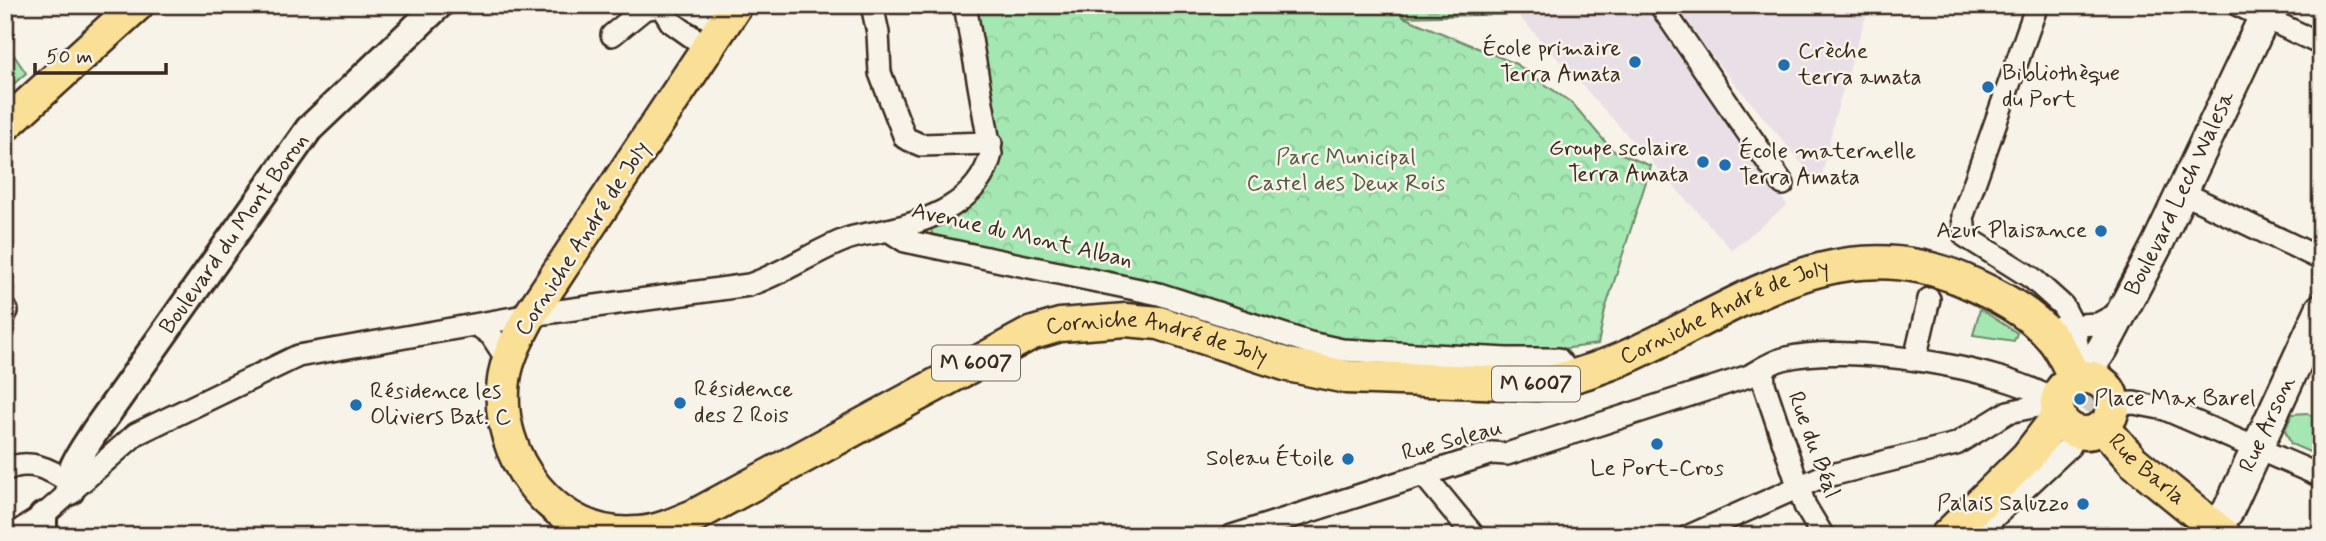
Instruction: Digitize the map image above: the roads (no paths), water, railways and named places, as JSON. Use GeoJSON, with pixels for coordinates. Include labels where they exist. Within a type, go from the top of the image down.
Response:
{"type":"FeatureCollection","features":[{"type":"Feature","properties":{"kind":"main road"},"geometry":{"type":"LineString","coordinates":[[5,125],[137,5]]}},
{"type":"Feature","properties":{"kind":"main road","name":"Boulevard Lech Walesa"},"geometry":{"type":"LineString","coordinates":[[2081,405],[2119,313],[2157,245],[2181,192],[2257,9]]}},
{"type":"Feature","properties":{"kind":"main road","name":"Corniche André de Joly"},"geometry":{"type":"LineString","coordinates":[[722,27],[530,315],[508,361],[502,405],[505,425],[525,473],[566,515],[604,530],[636,534],[665,528],[694,516],[1030,334],[1060,325],[1126,320],[1158,323],[1288,365],[1346,377],[1505,385],[1537,384],[1573,377],[1604,366],[1786,279],[1845,265],[1885,263],[1923,267],[1955,276],[2004,299],[2053,339],[2081,405]]}},
{"type":"Feature","properties":{"kind":"main road"},"geometry":{"type":"LineString","coordinates":[[1961,536],[2081,405],[2152,276],[2157,245]]}},
{"type":"Feature","properties":{"kind":"main road","name":"Rue Arson"},"geometry":{"type":"LineString","coordinates":[[2216,533],[2321,309]]}},
{"type":"Feature","properties":{"kind":"main road"},"geometry":{"type":"LineString","coordinates":[[1947,536],[2081,405]]}},
{"type":"Feature","properties":{"kind":"main road","name":"Rue Barla"},"geometry":{"type":"LineString","coordinates":[[2081,405],[2133,461],[2216,533]]}},
{"type":"Feature","properties":{"kind":"street","name":"Boulevard du Mont Boron"},"geometry":{"type":"LineString","coordinates":[[69,487],[95,431],[309,129],[439,5]]}},
{"type":"Feature","properties":{"kind":"street"},"geometry":{"type":"LineString","coordinates":[[686,5],[722,27]]}},
{"type":"Feature","properties":{"kind":"street"},"geometry":{"type":"LineString","coordinates":[[872,5],[878,33],[880,73],[905,138],[921,145],[991,143]]}},
{"type":"Feature","properties":{"kind":"street"},"geometry":{"type":"LineString","coordinates":[[888,230],[954,206],[972,192],[986,173],[991,143],[965,5]]}},
{"type":"Feature","properties":{"kind":"street"},"geometry":{"type":"LineString","coordinates":[[1660,5],[1783,184]]}},
{"type":"Feature","properties":{"kind":"street"},"geometry":{"type":"LineString","coordinates":[[1974,536],[2070,446],[2081,405],[2074,327],[2063,306],[2032,278],[1975,244],[1965,236],[1962,226],[1963,215],[2037,5]]}},
{"type":"Feature","properties":{"kind":"street"},"geometry":{"type":"LineString","coordinates":[[612,35],[644,9],[663,6],[671,22],[722,27]]}},
{"type":"Feature","properties":{"kind":"street"},"geometry":{"type":"LineString","coordinates":[[2257,9],[2321,44]]}},
{"type":"Feature","properties":{"kind":"street"},"geometry":{"type":"LineString","coordinates":[[2181,192],[2321,259]]}},
{"type":"Feature","properties":{"kind":"street","name":"Avenue du Mont Alban"},"geometry":{"type":"LineString","coordinates":[[11,536],[43,526],[69,487],[136,434],[298,356],[530,315],[749,285],[771,278],[844,239],[888,230],[905,241],[1159,294],[1310,343],[1342,350],[1507,359],[1558,359],[1573,377]]}},
{"type":"Feature","properties":{"kind":"street"},"geometry":{"type":"LineString","coordinates":[[1922,360],[1936,300]]}},
{"type":"Feature","properties":{"kind":"street"},"geometry":{"type":"LineString","coordinates":[[2038,325],[2074,327],[2098,324],[2119,313]]}},
{"type":"Feature","properties":{"kind":"street"},"geometry":{"type":"LineString","coordinates":[[477,325],[491,335],[508,361]]}},
{"type":"Feature","properties":{"kind":"street"},"geometry":{"type":"LineString","coordinates":[[1763,368],[1784,359],[1805,356],[1922,360],[2081,405]]}},
{"type":"Feature","properties":{"kind":"street","name":"Rue Soleau"},"geometry":{"type":"LineString","coordinates":[[1232,536],[1492,453],[1507,454],[1749,376],[1763,368]]}},
{"type":"Feature","properties":{"kind":"street","name":"Rue du Béal"},"geometry":{"type":"LineString","coordinates":[[1763,368],[1764,384],[1798,488],[1823,536]]}},
{"type":"Feature","properties":{"kind":"street"},"geometry":{"type":"LineString","coordinates":[[1689,536],[1819,478],[1956,444],[2008,412],[2081,405],[2134,403],[2165,409],[2321,476]]}},
{"type":"Feature","properties":{"kind":"street"},"geometry":{"type":"LineString","coordinates":[[5,470],[30,465],[50,469],[69,487]]}},
{"type":"Feature","properties":{"kind":"street"},"geometry":{"type":"LineString","coordinates":[[1423,474],[1474,536]]}},
{"type":"Feature","properties":{"kind":"tunnel"},"geometry":{"type":"LineString","coordinates":[[2056,445],[2081,418],[2109,367]]}},
{"type":"Feature","properties":{"kind":"place","name":"École primaire Terra Amata"},"geometry":{"type":"Point","coordinates":[1635,62]}},
{"type":"Feature","properties":{"kind":"place","name":"Crèche terra amata"},"geometry":{"type":"Point","coordinates":[1784,65]}},
{"type":"Feature","properties":{"kind":"place","name":"Bibliothèque du Port"},"geometry":{"type":"Point","coordinates":[1988,87]}},
{"type":"Feature","properties":{"kind":"place","name":"Groupe scolaire Terra Amata"},"geometry":{"type":"Point","coordinates":[1703,162]}},
{"type":"Feature","properties":{"kind":"place","name":"École maternelle Terra Amata"},"geometry":{"type":"Point","coordinates":[1725,165]}},
{"type":"Feature","properties":{"kind":"place","name":"Azur Plaisance"},"geometry":{"type":"Point","coordinates":[2101,231]}},
{"type":"Feature","properties":{"kind":"place","name":"Place Max Barel"},"geometry":{"type":"Point","coordinates":[2080,399]}},
{"type":"Feature","properties":{"kind":"place","name":"Résidence des 2 Rois"},"geometry":{"type":"Point","coordinates":[680,403]}},
{"type":"Feature","properties":{"kind":"place","name":"Résidence les Oliviers Bat. C"},"geometry":{"type":"Point","coordinates":[356,405]}},
{"type":"Feature","properties":{"kind":"place","name":"Le Port-Cros"},"geometry":{"type":"Point","coordinates":[1657,444]}},
{"type":"Feature","properties":{"kind":"place","name":"Soleau Étoile"},"geometry":{"type":"Point","coordinates":[1348,459]}},
{"type":"Feature","properties":{"kind":"place","name":"Palais Saluzzo"},"geometry":{"type":"Point","coordinates":[2083,504]}},
{"type":"Feature","properties":{"kind":"park label","name":"Parc Municipal Castel des Deux Rois"},"geometry":{"type":"Point","coordinates":[1346,171]}}]}
